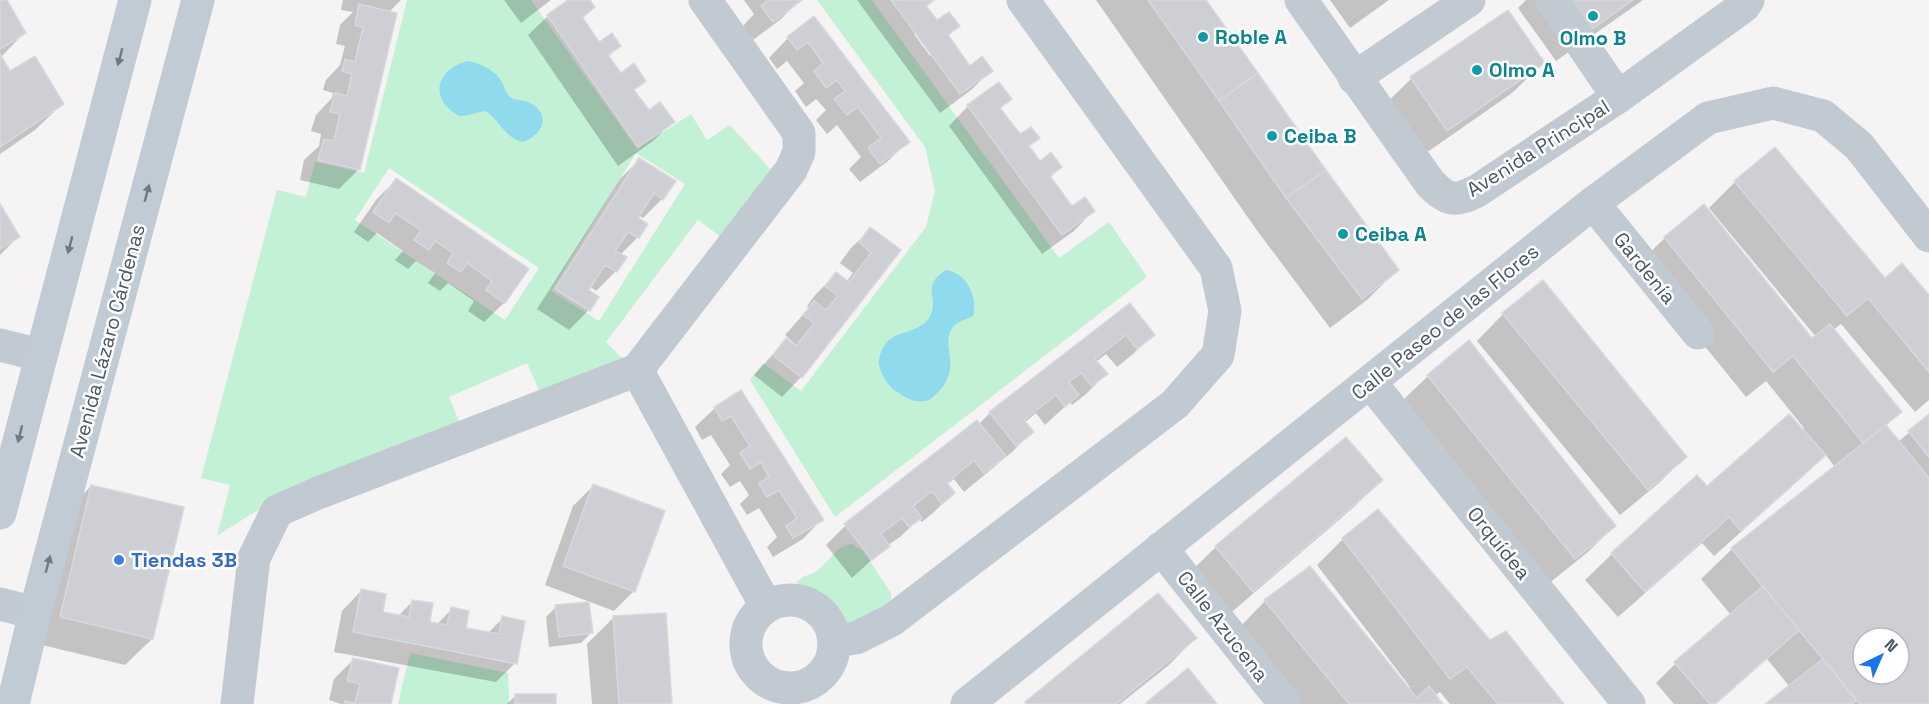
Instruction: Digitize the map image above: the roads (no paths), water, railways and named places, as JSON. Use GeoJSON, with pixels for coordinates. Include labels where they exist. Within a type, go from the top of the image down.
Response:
{"type":"FeatureCollection","features":[{"type":"Feature","properties":{"kind":"main road"},"geometry":{"type":"LineString","coordinates":[[0,513],[135,0]]}},
{"type":"Feature","properties":{"kind":"main road","name":"Avenida Lázaro Cárdenas"},"geometry":{"type":"LineString","coordinates":[[10,687],[35,613],[198,0]]}},
{"type":"Feature","properties":{"kind":"street"},"geometry":{"type":"LineString","coordinates":[[237,704],[254,558],[277,511],[318,493],[637,370],[791,170],[799,152],[799,133],[705,0]]}},
{"type":"Feature","properties":{"kind":"street"},"geometry":{"type":"LineString","coordinates":[[834,641],[856,638],[892,620],[1175,404],[1218,355],[1225,311],[1216,268],[1023,0]]}},
{"type":"Feature","properties":{"kind":"street","name":"Avenida Principal"},"geometry":{"type":"LineString","coordinates":[[1301,0],[1430,183],[1441,195],[1451,199],[1465,197],[1477,191],[1618,97],[1744,6],[1748,0]]}},
{"type":"Feature","properties":{"kind":"street"},"geometry":{"type":"LineString","coordinates":[[1354,78],[1469,0]]}},
{"type":"Feature","properties":{"kind":"street"},"geometry":{"type":"LineString","coordinates":[[1552,0],[1618,97]]}},
{"type":"Feature","properties":{"kind":"street","name":"Calle Paseo de las Flores"},"geometry":{"type":"LineString","coordinates":[[967,704],[1593,203],[1708,118],[1773,103],[1823,116],[1859,146],[1929,236]]}},
{"type":"Feature","properties":{"kind":"street","name":"Gardenía"},"geometry":{"type":"LineString","coordinates":[[1593,203],[1698,333]]}},
{"type":"Feature","properties":{"kind":"street"},"geometry":{"type":"LineString","coordinates":[[0,345],[40,355]]}},
{"type":"Feature","properties":{"kind":"street"},"geometry":{"type":"LineString","coordinates":[[637,370],[766,606]]}},
{"type":"Feature","properties":{"kind":"street","name":"Orquídea"},"geometry":{"type":"LineString","coordinates":[[1370,382],[1629,704]]}},
{"type":"Feature","properties":{"kind":"street","name":"Calle Azucena"},"geometry":{"type":"LineString","coordinates":[[1161,548],[1285,704]]}},
{"type":"Feature","properties":{"kind":"street"},"geometry":{"type":"LineString","coordinates":[[795,599],[810,604],[823,613],[831,626],[834,641],[833,655],[827,668],[817,679],[805,686],[790,688],[776,686],[763,680],[753,669],[747,656],[745,642],[747,628],[755,615],[766,606],[780,600],[795,599]]}},
{"type":"Feature","properties":{"kind":"street"},"geometry":{"type":"LineString","coordinates":[[0,604],[35,613]]}},
{"type":"Feature","properties":{"kind":"water"},"geometry":{"type":"Polygon","coordinates":[[[469,61],[493,72],[500,79],[510,97],[529,102],[538,109],[543,120],[539,131],[522,142],[506,132],[485,111],[461,116],[449,109],[440,94],[442,79],[453,67],[469,61]]]}},
{"type":"Feature","properties":{"kind":"water"},"geometry":{"type":"Polygon","coordinates":[[[946,270],[960,276],[969,287],[974,301],[973,316],[958,323],[951,330],[948,343],[950,371],[942,388],[929,400],[913,400],[895,391],[887,382],[879,366],[880,355],[889,340],[917,328],[929,318],[933,305],[934,282],[946,270]]]}},
{"type":"Feature","properties":{"kind":"place","name":"Olmo B"},"geometry":{"type":"Point","coordinates":[1593,16]}},
{"type":"Feature","properties":{"kind":"place","name":"Roble A"},"geometry":{"type":"Point","coordinates":[1203,37]}},
{"type":"Feature","properties":{"kind":"place","name":"Olmo A"},"geometry":{"type":"Point","coordinates":[1477,70]}},
{"type":"Feature","properties":{"kind":"place","name":"Ceiba B"},"geometry":{"type":"Point","coordinates":[1272,136]}},
{"type":"Feature","properties":{"kind":"place","name":"Ceiba A"},"geometry":{"type":"Point","coordinates":[1343,234]}},
{"type":"Feature","properties":{"kind":"place","name":"Tiendas 3B"},"geometry":{"type":"Point","coordinates":[119,560]}}]}
